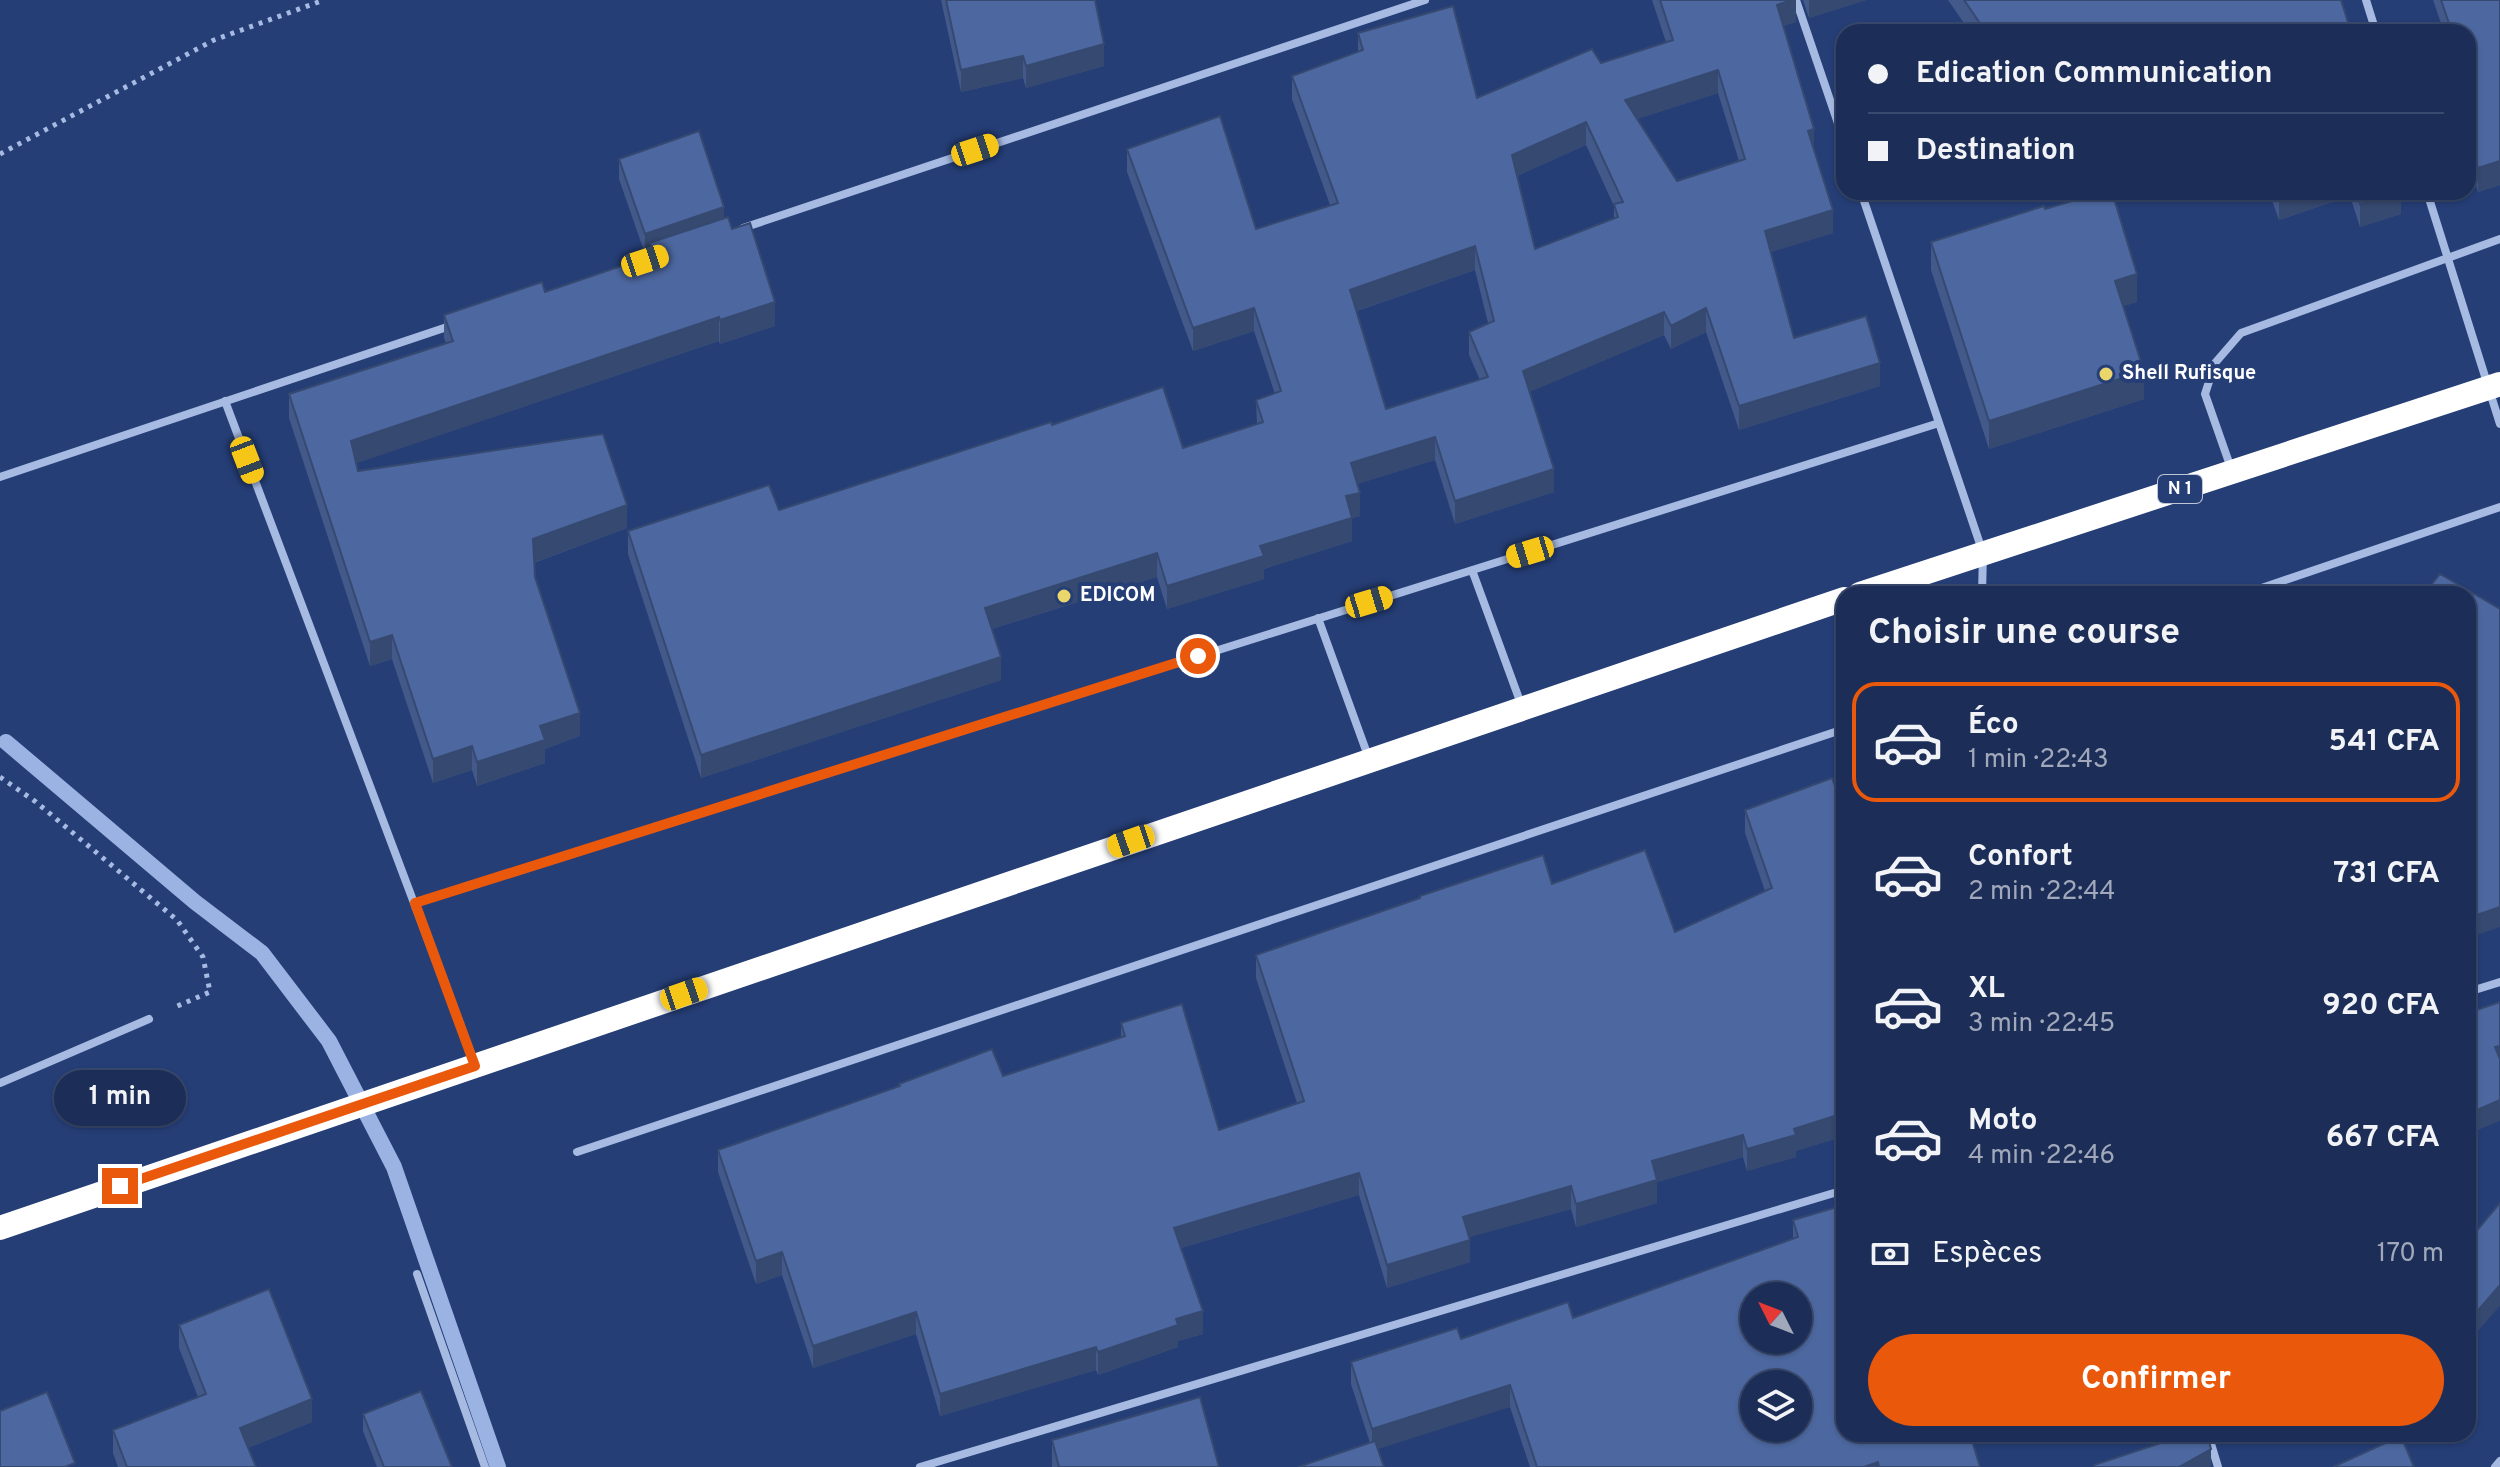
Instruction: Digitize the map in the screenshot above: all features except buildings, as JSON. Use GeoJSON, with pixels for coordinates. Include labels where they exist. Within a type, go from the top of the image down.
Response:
{"type":"FeatureCollection","features":[{"type":"Feature","properties":{"kind":"highway","name":"N 1"},"geometry":{"type":"LineString","coordinates":[[1884,586],[2494,386]]}},
{"type":"Feature","properties":{"kind":"highway"},"geometry":{"type":"LineString","coordinates":[[0,1228],[1836,602]]}},
{"type":"Feature","properties":{"kind":"street"},"geometry":{"type":"LineString","coordinates":[[735,231],[1425,0]]}},
{"type":"Feature","properties":{"kind":"street"},"geometry":{"type":"LineString","coordinates":[[1796,0],[1836,118]]}},
{"type":"Feature","properties":{"kind":"street"},"geometry":{"type":"LineString","coordinates":[[2366,0],[2374,24]]}},
{"type":"Feature","properties":{"kind":"street"},"geometry":{"type":"LineString","coordinates":[[1864,200],[1983,553],[1982,586]]}},
{"type":"Feature","properties":{"kind":"street"},"geometry":{"type":"LineString","coordinates":[[2429,200],[2447,258],[2494,386],[2500,424]]}},
{"type":"Feature","properties":{"kind":"street"},"geometry":{"type":"LineString","coordinates":[[2232,472],[2205,394],[2215,363],[2241,333],[2500,239]]}},
{"type":"Feature","properties":{"kind":"street"},"geometry":{"type":"LineString","coordinates":[[0,477],[465,321]]}},
{"type":"Feature","properties":{"kind":"street"},"geometry":{"type":"LineString","coordinates":[[225,401],[475,1066]]}},
{"type":"Feature","properties":{"kind":"street"},"geometry":{"type":"LineString","coordinates":[[415,903],[1939,423]]}},
{"type":"Feature","properties":{"kind":"street"},"geometry":{"type":"LineString","coordinates":[[2268,586],[2500,507]]}},
{"type":"Feature","properties":{"kind":"street"},"geometry":{"type":"LineString","coordinates":[[1472,570],[1522,707]]}},
{"type":"Feature","properties":{"kind":"street"},"geometry":{"type":"LineString","coordinates":[[1318,618],[1370,759]]}},
{"type":"Feature","properties":{"kind":"street"},"geometry":{"type":"LineString","coordinates":[[577,1152],[1836,732]]}},
{"type":"Feature","properties":{"kind":"street"},"geometry":{"type":"LineString","coordinates":[[2476,990],[2500,982]]}},
{"type":"Feature","properties":{"kind":"street"},"geometry":{"type":"LineString","coordinates":[[0,1083],[149,1019]]}},
{"type":"Feature","properties":{"kind":"street"},"geometry":{"type":"LineString","coordinates":[[920,1467],[1836,1192]]}},
{"type":"Feature","properties":{"kind":"street"},"geometry":{"type":"LineString","coordinates":[[417,1274],[485,1467]]}},
{"type":"Feature","properties":{"kind":"street"},"geometry":{"type":"LineString","coordinates":[[2210,1442],[2218,1467]]}},
{"type":"Feature","properties":{"kind":"street"},"geometry":{"type":"LineString","coordinates":[[2495,1467],[2500,1461]]}},
{"type":"Feature","properties":{"kind":"path"},"geometry":{"type":"LineString","coordinates":[[0,154],[214,40],[324,0]]}},
{"type":"Feature","properties":{"kind":"path"},"geometry":{"type":"LineString","coordinates":[[0,777],[36,802],[177,920],[203,957],[210,992],[149,1019]]}},
{"type":"Feature","properties":{"kind":"waterway"},"geometry":{"type":"LineString","coordinates":[[6,742],[195,902],[262,953],[329,1041],[394,1167],[498,1467]]}},
{"type":"Feature","properties":{"kind":"place","name":"Shell Rufisque"},"geometry":{"type":"Point","coordinates":[2106,374]}},
{"type":"Feature","properties":{"kind":"place","name":"EDICOM"},"geometry":{"type":"Point","coordinates":[1064,596]}},
{"type":"Feature","properties":{"kind":"route"},"geometry":{"type":"LineString","coordinates":[[120,1186],[475,1066],[415,903],[1198,656]]}}]}
